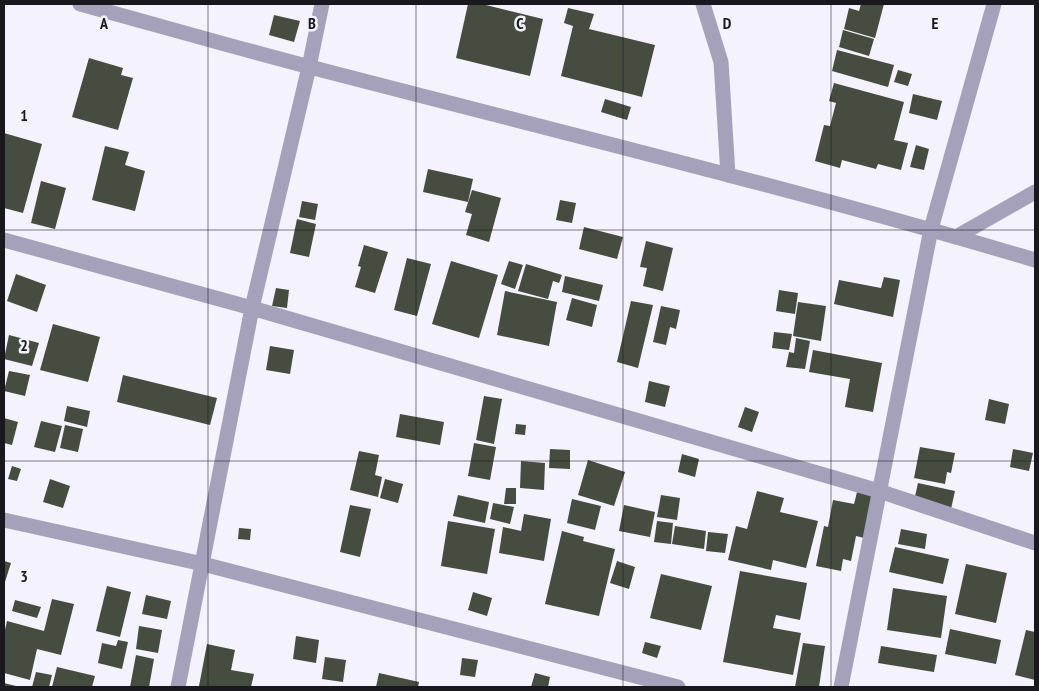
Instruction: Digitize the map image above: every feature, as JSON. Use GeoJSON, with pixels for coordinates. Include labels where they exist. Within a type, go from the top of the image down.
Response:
{"type":"FeatureCollection","features":[{"type":"Feature","properties":{"kind":"street"},"geometry":{"type":"LineString","coordinates":[[80,4],[309,67],[931,229],[1035,260]]}},
{"type":"Feature","properties":{"kind":"street"},"geometry":{"type":"LineString","coordinates":[[178,687],[252,308],[322,4]]}},
{"type":"Feature","properties":{"kind":"street"},"geometry":{"type":"LineString","coordinates":[[703,4],[721,62],[728,175]]}},
{"type":"Feature","properties":{"kind":"street"},"geometry":{"type":"LineString","coordinates":[[842,687],[931,229],[994,4]]}},
{"type":"Feature","properties":{"kind":"street"},"geometry":{"type":"LineString","coordinates":[[956,237],[1035,192]]}},
{"type":"Feature","properties":{"kind":"street"},"geometry":{"type":"LineString","coordinates":[[4,240],[252,308],[879,492],[1035,543]]}},
{"type":"Feature","properties":{"kind":"street"},"geometry":{"type":"LineString","coordinates":[[4,520],[203,564],[678,687]]}},
{"type":"Feature","properties":{"kind":"building"},"geometry":{"type":"Polygon","coordinates":[[[468,4],[482,4],[543,19],[530,76],[456,58],[468,4]]]}},
{"type":"Feature","properties":{"kind":"building"},"geometry":{"type":"Polygon","coordinates":[[[861,4],[884,4],[875,38],[844,29],[849,8],[859,11],[861,4]]]}},
{"type":"Feature","properties":{"kind":"building"},"geometry":{"type":"Polygon","coordinates":[[[568,8],[594,14],[589,29],[655,45],[642,97],[561,76],[573,26],[564,23],[568,8]]]}},
{"type":"Feature","properties":{"kind":"building"},"geometry":{"type":"Polygon","coordinates":[[[274,15],[300,21],[294,42],[269,35],[274,15]]]}},
{"type":"Feature","properties":{"kind":"building"},"geometry":{"type":"Polygon","coordinates":[[[843,30],[874,39],[869,56],[839,47],[843,30]]]}},
{"type":"Feature","properties":{"kind":"building"},"geometry":{"type":"Polygon","coordinates":[[[837,50],[894,65],[888,87],[832,71],[837,50]]]}},
{"type":"Feature","properties":{"kind":"building"},"geometry":{"type":"Polygon","coordinates":[[[89,58],[123,68],[121,75],[133,78],[118,130],[72,117],[89,58]]]}},
{"type":"Feature","properties":{"kind":"building"},"geometry":{"type":"Polygon","coordinates":[[[898,70],[912,74],[908,86],[894,82],[898,70]]]}},
{"type":"Feature","properties":{"kind":"building"},"geometry":{"type":"Polygon","coordinates":[[[834,83],[904,102],[894,140],[908,143],[901,170],[878,164],[876,169],[842,160],[840,168],[815,161],[824,125],[830,126],[836,103],[829,101],[834,83]]]}},
{"type":"Feature","properties":{"kind":"building"},"geometry":{"type":"Polygon","coordinates":[[[913,94],[942,101],[937,120],[909,113],[913,94]]]}},
{"type":"Feature","properties":{"kind":"building"},"geometry":{"type":"Polygon","coordinates":[[[605,99],[631,107],[627,120],[601,112],[605,99]]]}},
{"type":"Feature","properties":{"kind":"building"},"geometry":{"type":"Polygon","coordinates":[[[4,133],[42,144],[23,213],[4,208],[4,133]]]}},
{"type":"Feature","properties":{"kind":"building"},"geometry":{"type":"Polygon","coordinates":[[[916,145],[929,149],[924,170],[910,167],[916,145]]]}},
{"type":"Feature","properties":{"kind":"building"},"geometry":{"type":"Polygon","coordinates":[[[105,146],[129,152],[125,165],[145,171],[135,211],[92,200],[105,146]]]}},
{"type":"Feature","properties":{"kind":"building"},"geometry":{"type":"Polygon","coordinates":[[[428,169],[473,179],[468,202],[423,192],[428,169]]]}},
{"type":"Feature","properties":{"kind":"building"},"geometry":{"type":"Polygon","coordinates":[[[41,181],[66,188],[55,229],[31,223],[41,181]]]}},
{"type":"Feature","properties":{"kind":"building"},"geometry":{"type":"Polygon","coordinates":[[[472,190],[501,198],[489,242],[466,235],[472,214],[465,212],[472,190]]]}},
{"type":"Feature","properties":{"kind":"building"},"geometry":{"type":"Polygon","coordinates":[[[560,200],[576,203],[572,223],[556,220],[560,200]]]}},
{"type":"Feature","properties":{"kind":"building"},"geometry":{"type":"Polygon","coordinates":[[[302,201],[318,204],[315,220],[299,217],[302,201]]]}},
{"type":"Feature","properties":{"kind":"building"},"geometry":{"type":"Polygon","coordinates":[[[297,219],[316,224],[309,257],[290,253],[297,219]]]}},
{"type":"Feature","properties":{"kind":"building"},"geometry":{"type":"Polygon","coordinates":[[[584,227],[623,237],[617,259],[579,249],[584,227]]]}},
{"type":"Feature","properties":{"kind":"building"},"geometry":{"type":"Polygon","coordinates":[[[646,241],[673,248],[663,291],[643,286],[647,268],[640,267],[646,241]]]}},
{"type":"Feature","properties":{"kind":"building"},"geometry":{"type":"Polygon","coordinates":[[[364,245],[388,252],[375,293],[355,287],[361,267],[358,266],[364,245]]]}},
{"type":"Feature","properties":{"kind":"building"},"geometry":{"type":"Polygon","coordinates":[[[407,258],[431,264],[417,316],[394,310],[407,258]]]}},
{"type":"Feature","properties":{"kind":"building"},"geometry":{"type":"Polygon","coordinates":[[[451,261],[498,275],[479,338],[432,324],[451,261]]]}},
{"type":"Feature","properties":{"kind":"building"},"geometry":{"type":"Polygon","coordinates":[[[509,261],[523,265],[515,289],[501,284],[509,261]]]}},
{"type":"Feature","properties":{"kind":"building"},"geometry":{"type":"Polygon","coordinates":[[[526,264],[562,275],[559,283],[553,281],[548,299],[518,291],[526,264]]]}},
{"type":"Feature","properties":{"kind":"building"},"geometry":{"type":"Polygon","coordinates":[[[16,274],[46,285],[37,312],[7,301],[16,274]]]}},
{"type":"Feature","properties":{"kind":"building"},"geometry":{"type":"Polygon","coordinates":[[[565,276],[603,285],[599,301],[562,292],[565,276]]]}},
{"type":"Feature","properties":{"kind":"building"},"geometry":{"type":"Polygon","coordinates":[[[884,277],[900,280],[893,317],[834,304],[839,280],[881,288],[884,277]]]}},
{"type":"Feature","properties":{"kind":"building"},"geometry":{"type":"Polygon","coordinates":[[[276,288],[289,290],[287,308],[272,306],[276,288]]]}},
{"type":"Feature","properties":{"kind":"building"},"geometry":{"type":"Polygon","coordinates":[[[779,290],[798,293],[795,314],[776,311],[779,290]]]}},
{"type":"Feature","properties":{"kind":"building"},"geometry":{"type":"Polygon","coordinates":[[[505,291],[557,302],[549,346],[497,335],[505,291]]]}},
{"type":"Feature","properties":{"kind":"building"},"geometry":{"type":"Polygon","coordinates":[[[572,298],[597,305],[592,327],[566,320],[572,298]]]}},
{"type":"Feature","properties":{"kind":"building"},"geometry":{"type":"Polygon","coordinates":[[[631,301],[653,305],[638,368],[617,362],[631,301]]]}},
{"type":"Feature","properties":{"kind":"building"},"geometry":{"type":"Polygon","coordinates":[[[798,302],[826,306],[821,341],[793,336],[798,302]]]}},
{"type":"Feature","properties":{"kind":"building"},"geometry":{"type":"Polygon","coordinates":[[[661,306],[680,310],[676,329],[670,327],[666,345],[653,342],[661,306]]]}},
{"type":"Feature","properties":{"kind":"building"},"geometry":{"type":"Polygon","coordinates":[[[53,324],[100,337],[88,382],[40,370],[53,324]]]}},
{"type":"Feature","properties":{"kind":"building"},"geometry":{"type":"Polygon","coordinates":[[[774,332],[792,334],[789,350],[772,348],[774,332]]]}},
{"type":"Feature","properties":{"kind":"building"},"geometry":{"type":"Polygon","coordinates":[[[9,335],[39,343],[32,366],[4,359],[9,335]]]}},
{"type":"Feature","properties":{"kind":"building"},"geometry":{"type":"Polygon","coordinates":[[[796,338],[810,341],[805,369],[786,367],[789,352],[794,353],[796,338]]]}},
{"type":"Feature","properties":{"kind":"building"},"geometry":{"type":"Polygon","coordinates":[[[270,346],[294,350],[290,374],[266,370],[270,346]]]}},
{"type":"Feature","properties":{"kind":"building"},"geometry":{"type":"Polygon","coordinates":[[[813,350],[882,363],[873,412],[845,407],[850,379],[809,372],[813,350]]]}},
{"type":"Feature","properties":{"kind":"building"},"geometry":{"type":"Polygon","coordinates":[[[9,371],[30,375],[25,396],[4,391],[9,371]]]}},
{"type":"Feature","properties":{"kind":"building"},"geometry":{"type":"Polygon","coordinates":[[[123,375],[217,398],[210,425],[117,402],[123,375]]]}},
{"type":"Feature","properties":{"kind":"building"},"geometry":{"type":"Polygon","coordinates":[[[649,381],[670,386],[665,407],[645,402],[649,381]]]}},
{"type":"Feature","properties":{"kind":"building"},"geometry":{"type":"Polygon","coordinates":[[[484,396],[502,399],[494,444],[476,440],[484,396]]]}},
{"type":"Feature","properties":{"kind":"building"},"geometry":{"type":"Polygon","coordinates":[[[989,399],[1009,404],[1005,424],[985,420],[989,399]]]}},
{"type":"Feature","properties":{"kind":"building"},"geometry":{"type":"Polygon","coordinates":[[[67,406],[90,411],[87,427],[64,421],[67,406]]]}},
{"type":"Feature","properties":{"kind":"building"},"geometry":{"type":"Polygon","coordinates":[[[745,407],[759,412],[752,432],[738,427],[745,407]]]}},
{"type":"Feature","properties":{"kind":"building"},"geometry":{"type":"Polygon","coordinates":[[[400,414],[444,422],[440,445],[396,437],[400,414]]]}},
{"type":"Feature","properties":{"kind":"building"},"geometry":{"type":"Polygon","coordinates":[[[4,418],[18,422],[12,445],[4,443],[4,418]]]}},
{"type":"Feature","properties":{"kind":"building"},"geometry":{"type":"Polygon","coordinates":[[[41,421],[62,426],[55,452],[34,447],[41,421]]]}},
{"type":"Feature","properties":{"kind":"building"},"geometry":{"type":"Polygon","coordinates":[[[516,424],[526,425],[525,435],[515,434],[516,424]]]}},
{"type":"Feature","properties":{"kind":"building"},"geometry":{"type":"Polygon","coordinates":[[[65,425],[83,429],[78,452],[60,448],[65,425]]]}},
{"type":"Feature","properties":{"kind":"building"},"geometry":{"type":"Polygon","coordinates":[[[474,443],[496,447],[490,480],[468,476],[474,443]]]}},
{"type":"Feature","properties":{"kind":"building"},"geometry":{"type":"Polygon","coordinates":[[[920,447],[955,453],[951,473],[947,472],[945,484],[914,478],[920,447]]]}},
{"type":"Feature","properties":{"kind":"building"},"geometry":{"type":"Polygon","coordinates":[[[550,449],[570,450],[570,469],[549,468],[550,449]]]}},
{"type":"Feature","properties":{"kind":"building"},"geometry":{"type":"Polygon","coordinates":[[[1013,449],[1033,453],[1029,471],[1010,467],[1013,449]]]}},
{"type":"Feature","properties":{"kind":"building"},"geometry":{"type":"Polygon","coordinates":[[[359,451],[379,455],[375,475],[382,477],[378,497],[350,490],[359,451]]]}},
{"type":"Feature","properties":{"kind":"building"},"geometry":{"type":"Polygon","coordinates":[[[682,454],[699,459],[695,477],[678,472],[682,454]]]}},
{"type":"Feature","properties":{"kind":"building"},"geometry":{"type":"Polygon","coordinates":[[[588,460],[625,472],[614,506],[578,495],[588,460]]]}},
{"type":"Feature","properties":{"kind":"building"},"geometry":{"type":"Polygon","coordinates":[[[521,461],[545,463],[544,490],[520,488],[521,461]]]}},
{"type":"Feature","properties":{"kind":"building"},"geometry":{"type":"Polygon","coordinates":[[[12,466],[21,469],[17,481],[8,479],[12,466]]]}},
{"type":"Feature","properties":{"kind":"building"},"geometry":{"type":"Polygon","coordinates":[[[50,479],[70,486],[63,508],[43,502],[50,479]]]}},
{"type":"Feature","properties":{"kind":"building"},"geometry":{"type":"Polygon","coordinates":[[[385,479],[403,484],[398,503],[380,498],[385,479]]]}},
{"type":"Feature","properties":{"kind":"building"},"geometry":{"type":"Polygon","coordinates":[[[918,483],[955,491],[951,509],[914,501],[918,483]]]}},
{"type":"Feature","properties":{"kind":"building"},"geometry":{"type":"Polygon","coordinates":[[[506,488],[516,488],[516,504],[504,504],[506,488]]]}},
{"type":"Feature","properties":{"kind":"building"},"geometry":{"type":"Polygon","coordinates":[[[757,491],[784,498],[780,512],[818,521],[806,568],[773,560],[771,570],[728,560],[736,526],[747,529],[757,491]]]}},
{"type":"Feature","properties":{"kind":"building"},"geometry":{"type":"Polygon","coordinates":[[[857,492],[872,495],[864,538],[856,536],[851,561],[843,559],[841,571],[816,566],[824,526],[828,527],[833,500],[854,504],[857,492]]]}},
{"type":"Feature","properties":{"kind":"building"},"geometry":{"type":"Polygon","coordinates":[[[458,495],[489,502],[485,523],[453,516],[458,495]]]}},
{"type":"Feature","properties":{"kind":"building"},"geometry":{"type":"Polygon","coordinates":[[[661,495],[680,498],[677,520],[657,517],[661,495]]]}},
{"type":"Feature","properties":{"kind":"building"},"geometry":{"type":"Polygon","coordinates":[[[572,499],[601,506],[595,530],[567,523],[572,499]]]}},
{"type":"Feature","properties":{"kind":"building"},"geometry":{"type":"Polygon","coordinates":[[[493,503],[514,507],[510,524],[490,519],[493,503]]]}},
{"type":"Feature","properties":{"kind":"building"},"geometry":{"type":"Polygon","coordinates":[[[350,505],[371,509],[360,557],[340,552],[350,505]]]}},
{"type":"Feature","properties":{"kind":"building"},"geometry":{"type":"Polygon","coordinates":[[[624,505],[655,512],[650,537],[619,531],[624,505]]]}},
{"type":"Feature","properties":{"kind":"building"},"geometry":{"type":"Polygon","coordinates":[[[524,514],[551,519],[544,561],[499,553],[503,527],[521,531],[524,514]]]}},
{"type":"Feature","properties":{"kind":"building"},"geometry":{"type":"Polygon","coordinates":[[[448,521],[495,529],[487,574],[441,566],[448,521]]]}},
{"type":"Feature","properties":{"kind":"building"},"geometry":{"type":"Polygon","coordinates":[[[657,521],[673,523],[671,544],[654,542],[657,521]]]}},
{"type":"Feature","properties":{"kind":"building"},"geometry":{"type":"Polygon","coordinates":[[[675,526],[706,531],[704,549],[672,544],[675,526]]]}},
{"type":"Feature","properties":{"kind":"building"},"geometry":{"type":"Polygon","coordinates":[[[239,528],[251,529],[250,540],[238,539],[239,528]]]}},
{"type":"Feature","properties":{"kind":"building"},"geometry":{"type":"Polygon","coordinates":[[[901,529],[927,534],[925,549],[898,544],[901,529]]]}},
{"type":"Feature","properties":{"kind":"building"},"geometry":{"type":"Polygon","coordinates":[[[562,531],[584,537],[583,541],[615,549],[599,616],[545,604],[562,531]]]}},
{"type":"Feature","properties":{"kind":"building"},"geometry":{"type":"Polygon","coordinates":[[[708,532],[728,534],[725,553],[706,551],[708,532]]]}},
{"type":"Feature","properties":{"kind":"building"},"geometry":{"type":"Polygon","coordinates":[[[895,547],[949,559],[943,584],[889,572],[895,547]]]}},
{"type":"Feature","properties":{"kind":"building"},"geometry":{"type":"Polygon","coordinates":[[[4,561],[11,563],[4,585],[4,561]]]}},
{"type":"Feature","properties":{"kind":"building"},"geometry":{"type":"Polygon","coordinates":[[[617,561],[635,567],[629,589],[610,583],[617,561]]]}},
{"type":"Feature","properties":{"kind":"building"},"geometry":{"type":"Polygon","coordinates":[[[966,564],[1007,573],[996,623],[955,614],[966,564]]]}},
{"type":"Feature","properties":{"kind":"building"},"geometry":{"type":"Polygon","coordinates":[[[740,571],[807,583],[800,620],[776,615],[773,628],[801,633],[793,675],[723,662],[740,571]]]}},
{"type":"Feature","properties":{"kind":"building"},"geometry":{"type":"Polygon","coordinates":[[[661,574],[712,586],[701,630],[650,618],[661,574]]]}},
{"type":"Feature","properties":{"kind":"building"},"geometry":{"type":"Polygon","coordinates":[[[107,586],[131,592],[120,637],[96,631],[107,586]]]}},
{"type":"Feature","properties":{"kind":"building"},"geometry":{"type":"Polygon","coordinates":[[[893,588],[947,596],[941,638],[887,630],[893,588]]]}},
{"type":"Feature","properties":{"kind":"building"},"geometry":{"type":"Polygon","coordinates":[[[473,592],[492,598],[487,616],[468,610],[473,592]]]}},
{"type":"Feature","properties":{"kind":"building"},"geometry":{"type":"Polygon","coordinates":[[[146,595],[171,601],[167,619],[142,614],[146,595]]]}},
{"type":"Feature","properties":{"kind":"building"},"geometry":{"type":"Polygon","coordinates":[[[52,599],[74,604],[61,655],[37,649],[30,680],[4,673],[4,634],[7,621],[44,631],[52,599]]]}},
{"type":"Feature","properties":{"kind":"building"},"geometry":{"type":"Polygon","coordinates":[[[15,600],[41,607],[37,618],[12,611],[15,600]]]}},
{"type":"Feature","properties":{"kind":"building"},"geometry":{"type":"Polygon","coordinates":[[[139,626],[162,630],[158,653],[136,649],[139,626]]]}},
{"type":"Feature","properties":{"kind":"building"},"geometry":{"type":"Polygon","coordinates":[[[950,629],[1001,640],[996,664],[945,654],[950,629]]]}},
{"type":"Feature","properties":{"kind":"building"},"geometry":{"type":"Polygon","coordinates":[[[1026,630],[1035,632],[1035,680],[1015,675],[1026,630]]]}},
{"type":"Feature","properties":{"kind":"building"},"geometry":{"type":"Polygon","coordinates":[[[296,636],[319,640],[316,663],[293,659],[296,636]]]}},
{"type":"Feature","properties":{"kind":"building"},"geometry":{"type":"Polygon","coordinates":[[[118,640],[128,642],[122,669],[98,663],[102,643],[116,646],[118,640]]]}},
{"type":"Feature","properties":{"kind":"building"},"geometry":{"type":"Polygon","coordinates":[[[645,642],[661,646],[657,658],[642,653],[645,642]]]}},
{"type":"Feature","properties":{"kind":"building"},"geometry":{"type":"Polygon","coordinates":[[[803,643],[825,646],[819,687],[795,687],[803,643]]]}},
{"type":"Feature","properties":{"kind":"building"},"geometry":{"type":"Polygon","coordinates":[[[207,644],[235,650],[231,670],[254,674],[251,687],[199,686],[207,644]]]}},
{"type":"Feature","properties":{"kind":"building"},"geometry":{"type":"Polygon","coordinates":[[[881,646],[937,655],[934,672],[878,663],[881,646]]]}},
{"type":"Feature","properties":{"kind":"building"},"geometry":{"type":"Polygon","coordinates":[[[136,655],[154,659],[149,687],[130,687],[136,655]]]}},
{"type":"Feature","properties":{"kind":"building"},"geometry":{"type":"Polygon","coordinates":[[[325,657],[346,660],[343,682],[322,679],[325,657]]]}},
{"type":"Feature","properties":{"kind":"building"},"geometry":{"type":"Polygon","coordinates":[[[462,658],[478,660],[475,677],[460,675],[462,658]]]}},
{"type":"Feature","properties":{"kind":"building"},"geometry":{"type":"Polygon","coordinates":[[[57,667],[95,676],[92,687],[52,687],[57,667]]]}},
{"type":"Feature","properties":{"kind":"building"},"geometry":{"type":"Polygon","coordinates":[[[36,672],[52,675],[49,687],[32,687],[36,672]]]}},
{"type":"Feature","properties":{"kind":"building"},"geometry":{"type":"Polygon","coordinates":[[[379,673],[419,682],[418,687],[376,687],[379,673]]]}},
{"type":"Feature","properties":{"kind":"building"},"geometry":{"type":"Polygon","coordinates":[[[535,673],[550,677],[548,687],[531,687],[535,673]]]}},
{"type":"Feature","properties":{"kind":"building"},"geometry":{"type":"Polygon","coordinates":[[[4,683],[20,687],[4,687],[4,683]]]}}]}
